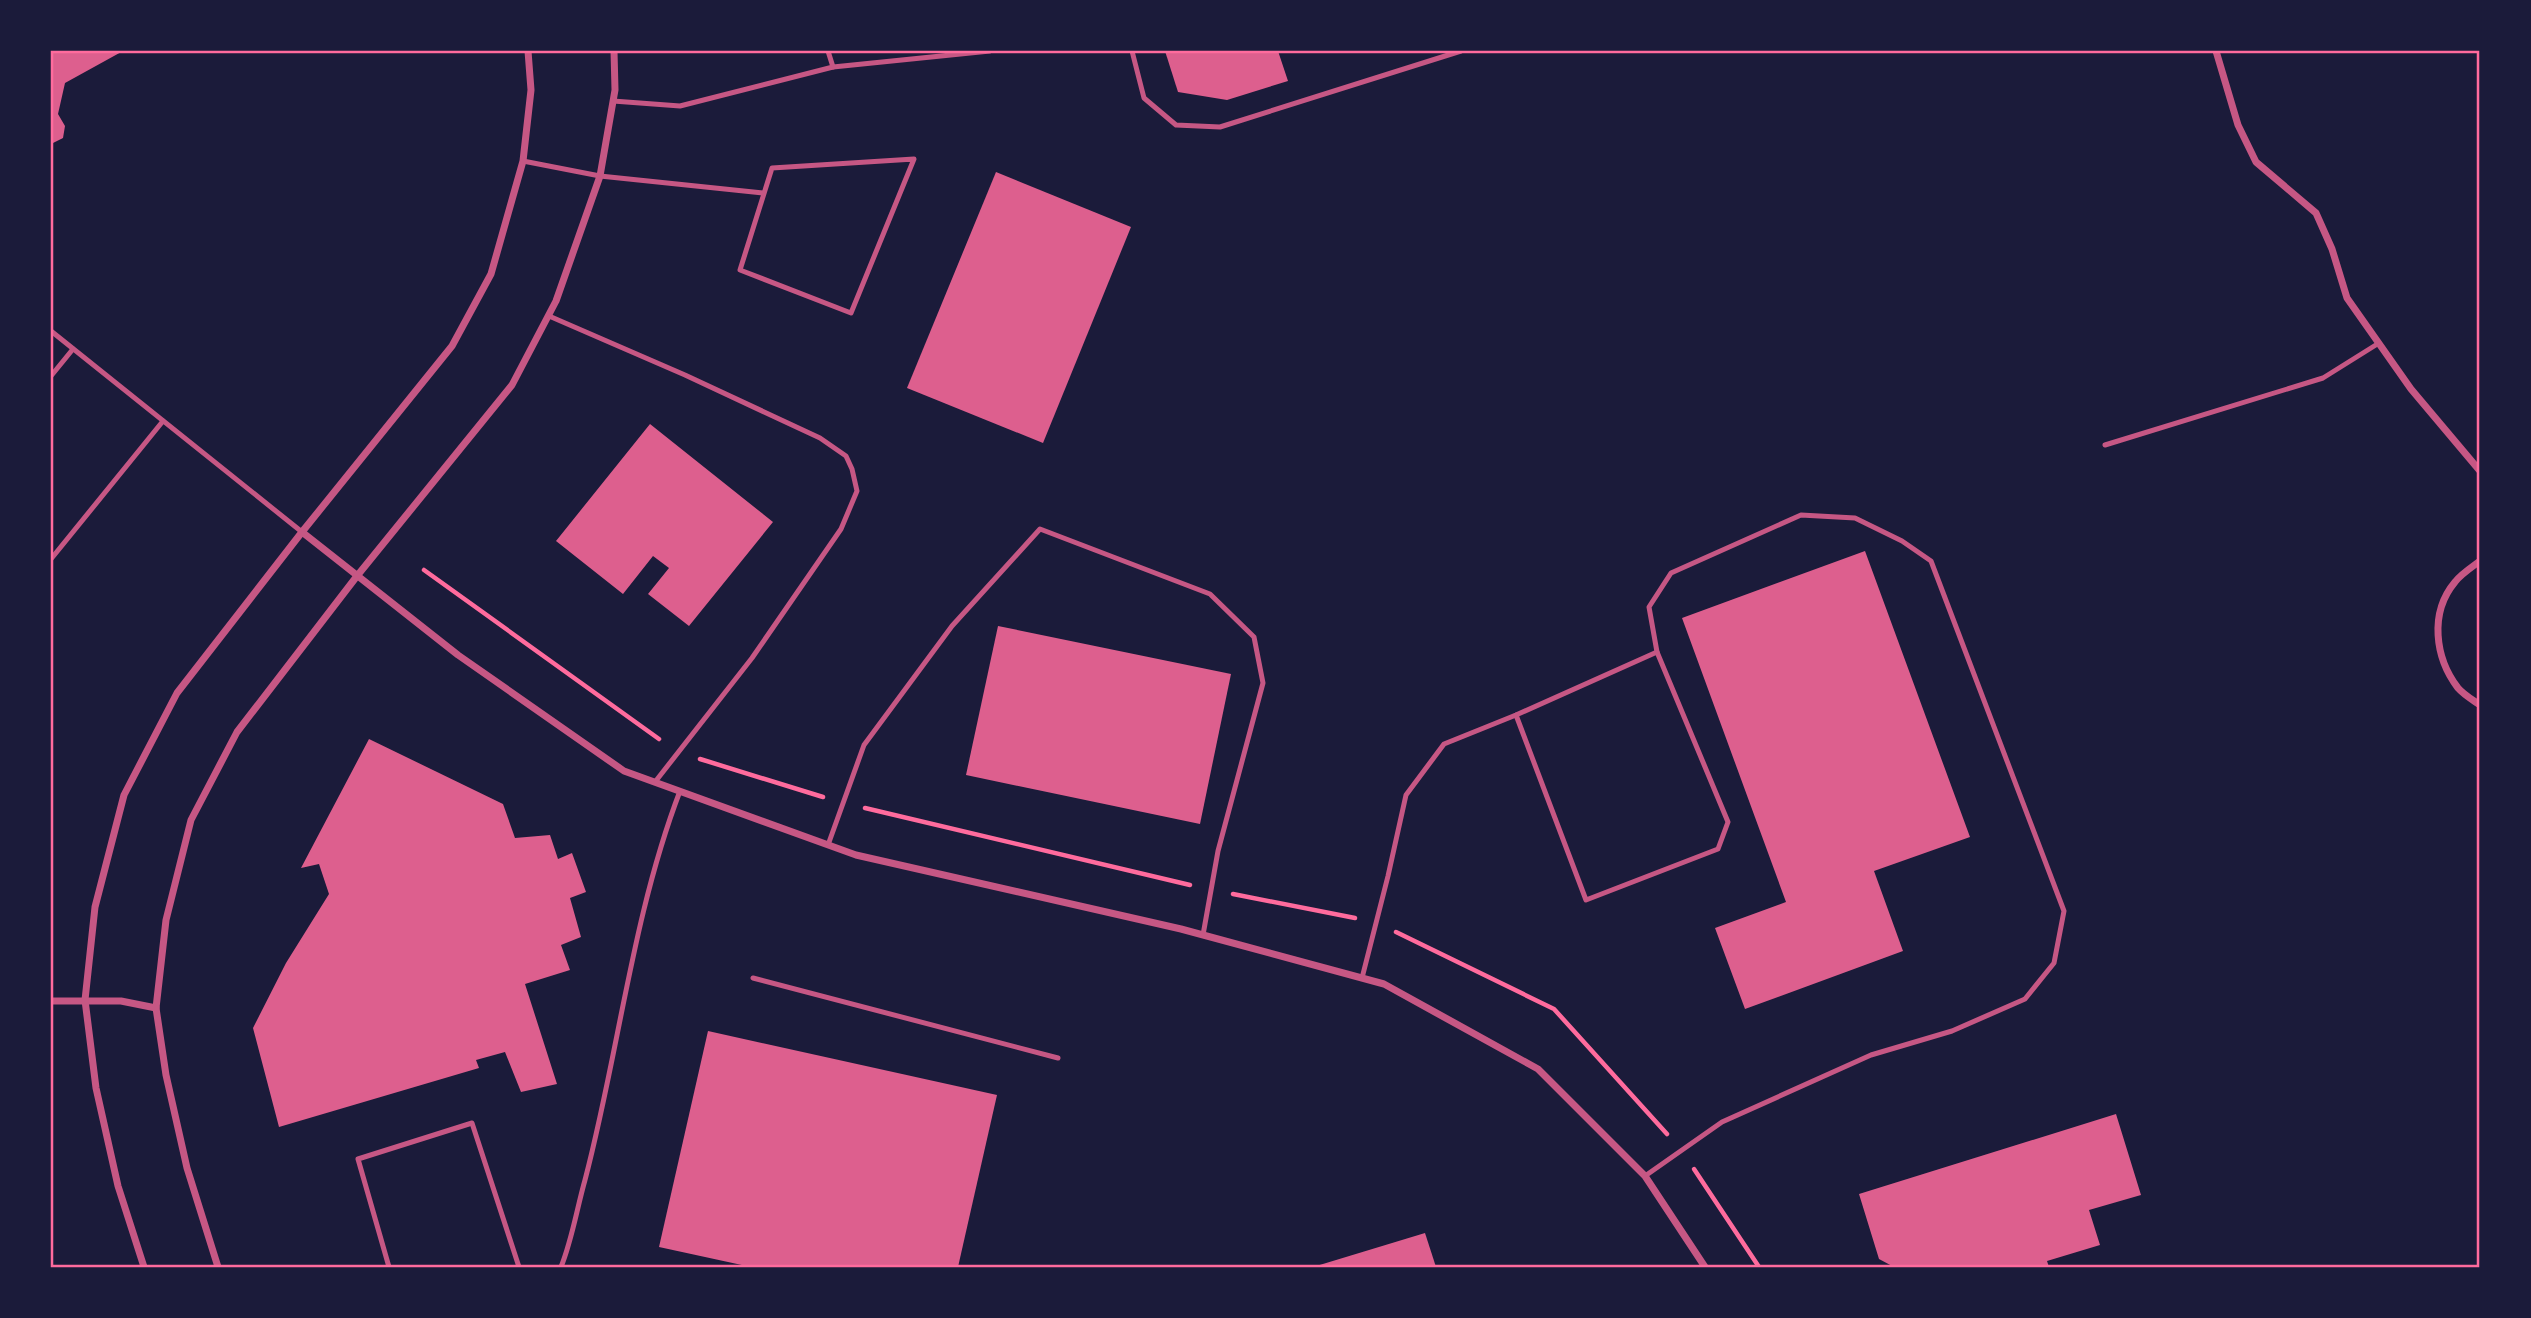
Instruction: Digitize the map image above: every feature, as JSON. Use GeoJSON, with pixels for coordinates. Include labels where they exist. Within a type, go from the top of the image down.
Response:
{"type":"FeatureCollection","features":[{"type":"Feature","properties":{"kind":"street"},"geometry":{"type":"LineString","coordinates":[[144,1267],[118,1186],[96,1088],[85,1000],[95,907],[124,795],[177,694],[302,532],[452,346],[491,274],[523,161],[531,90],[528,51]]}},
{"type":"Feature","properties":{"kind":"street"},"geometry":{"type":"LineString","coordinates":[[218,1267],[187,1168],[166,1075],[156,1008],[166,920],[191,820],[237,732],[357,576],[512,385],[556,302],[600,176],[615,90],[614,51]]}},
{"type":"Feature","properties":{"kind":"street"},"geometry":{"type":"LineString","coordinates":[[2216,51],[2238,125],[2256,162],[2316,213],[2332,249],[2347,298],[2411,389],[2480,471]]}},
{"type":"Feature","properties":{"kind":"street"},"geometry":{"type":"LineString","coordinates":[[302,532],[469,663],[624,771],[856,855],[1203,934],[1384,984],[1538,1069],[1645,1175],[1704,1267]]}},
{"type":"Feature","properties":{"kind":"street"},"geometry":{"type":"LineString","coordinates":[[2480,561],[2455,581],[2441,605],[2437,633],[2442,660],[2459,690],[2480,705]]}},
{"type":"Feature","properties":{"kind":"street"},"geometry":{"type":"LineString","coordinates":[[51,1002],[121,1002],[156,1008]]}},
{"type":"Feature","properties":{"kind":"lane"},"geometry":{"type":"LineString","coordinates":[[828,51],[833,67]]}},
{"type":"Feature","properties":{"kind":"lane"},"geometry":{"type":"LineString","coordinates":[[613,101],[680,106],[833,67],[990,51]]}},
{"type":"Feature","properties":{"kind":"lane"},"geometry":{"type":"LineString","coordinates":[[1132,51],[1144,98],[1176,125],[1220,127],[1461,51]]}},
{"type":"Feature","properties":{"kind":"lane"},"geometry":{"type":"LineString","coordinates":[[914,159],[850,313],[740,270],[763,193],[772,169],[914,159]]}},
{"type":"Feature","properties":{"kind":"lane"},"geometry":{"type":"LineString","coordinates":[[523,161],[600,176],[763,193]]}},
{"type":"Feature","properties":{"kind":"lane"},"geometry":{"type":"LineString","coordinates":[[548,316],[685,375],[820,438],[846,456],[852,469],[857,491],[841,529],[752,658],[655,782]]}},
{"type":"Feature","properties":{"kind":"lane"},"geometry":{"type":"LineString","coordinates":[[51,331],[302,532]]}},
{"type":"Feature","properties":{"kind":"lane"},"geometry":{"type":"LineString","coordinates":[[2105,445],[2323,378],[2379,343]]}},
{"type":"Feature","properties":{"kind":"lane"},"geometry":{"type":"LineString","coordinates":[[51,376],[73,349]]}},
{"type":"Feature","properties":{"kind":"lane"},"geometry":{"type":"LineString","coordinates":[[51,559],[163,421]]}},
{"type":"Feature","properties":{"kind":"lane"},"geometry":{"type":"LineString","coordinates":[[1516,715],[1586,900],[1718,849],[1728,822],[1657,652],[1649,607],[1671,573],[1801,515],[1855,519],[1902,541],[1931,561],[2064,911],[2054,963],[2025,999],[1951,1031],[1871,1055],[1722,1122],[1645,1175]]}},
{"type":"Feature","properties":{"kind":"lane"},"geometry":{"type":"LineString","coordinates":[[828,845],[864,745],[952,626],[1040,529],[1210,594],[1254,637],[1263,683],[1218,851],[1203,934]]}},
{"type":"Feature","properties":{"kind":"lane"},"geometry":{"type":"LineString","coordinates":[[1362,978],[1406,795],[1444,744],[1657,652]]}},
{"type":"Feature","properties":{"kind":"lane"},"geometry":{"type":"LineString","coordinates":[[561,1267],[594,1146],[646,899],[667,824],[680,791]]}},
{"type":"Feature","properties":{"kind":"lane"},"geometry":{"type":"LineString","coordinates":[[753,978],[1058,1058]]}},
{"type":"Feature","properties":{"kind":"lane"},"geometry":{"type":"LineString","coordinates":[[389,1267],[358,1159],[472,1123],[519,1267]]}},
{"type":"Feature","properties":{"kind":"path"},"geometry":{"type":"LineString","coordinates":[[424,570],[678,753],[843,803],[1211,890],[1377,922],[1554,1009],[1682,1150],[1759,1267]]}},
{"type":"Feature","properties":{"kind":"building"},"geometry":{"type":"Polygon","coordinates":[[[51,51],[123,51],[65,83],[58,114],[65,126],[63,138],[51,144],[51,51]]]}},
{"type":"Feature","properties":{"kind":"building"},"geometry":{"type":"Polygon","coordinates":[[[1165,51],[1278,51],[1288,81],[1227,100],[1178,92],[1165,51]]]}},
{"type":"Feature","properties":{"kind":"building"},"geometry":{"type":"Polygon","coordinates":[[[996,172],[1131,227],[1043,443],[907,388],[996,172]]]}},
{"type":"Feature","properties":{"kind":"building"},"geometry":{"type":"Polygon","coordinates":[[[650,424],[773,522],[689,626],[648,594],[669,568],[653,556],[623,594],[556,541],[650,424]]]}},
{"type":"Feature","properties":{"kind":"building"},"geometry":{"type":"Polygon","coordinates":[[[1865,551],[1970,837],[1874,871],[1903,951],[1745,1009],[1715,928],[1786,902],[1682,618],[1865,551]]]}},
{"type":"Feature","properties":{"kind":"building"},"geometry":{"type":"Polygon","coordinates":[[[998,626],[1231,674],[1200,824],[966,775],[998,626]]]}},
{"type":"Feature","properties":{"kind":"building"},"geometry":{"type":"Polygon","coordinates":[[[369,739],[503,804],[515,838],[550,835],[558,859],[572,853],[586,892],[570,898],[581,937],[561,945],[570,970],[525,984],[557,1084],[521,1092],[505,1052],[476,1060],[479,1068],[279,1127],[253,1028],[286,963],[329,894],[319,864],[301,868],[369,739]]]}},
{"type":"Feature","properties":{"kind":"building"},"geometry":{"type":"Polygon","coordinates":[[[708,1031],[997,1095],[958,1267],[751,1267],[659,1247],[708,1031]]]}},
{"type":"Feature","properties":{"kind":"building"},"geometry":{"type":"Polygon","coordinates":[[[2116,1114],[2141,1195],[2089,1210],[2100,1245],[2047,1261],[2049,1267],[1894,1267],[1879,1259],[1859,1194],[2116,1114]]]}},
{"type":"Feature","properties":{"kind":"building"},"geometry":{"type":"Polygon","coordinates":[[[1425,1233],[1436,1267],[1313,1267],[1425,1233]]]}}]}
